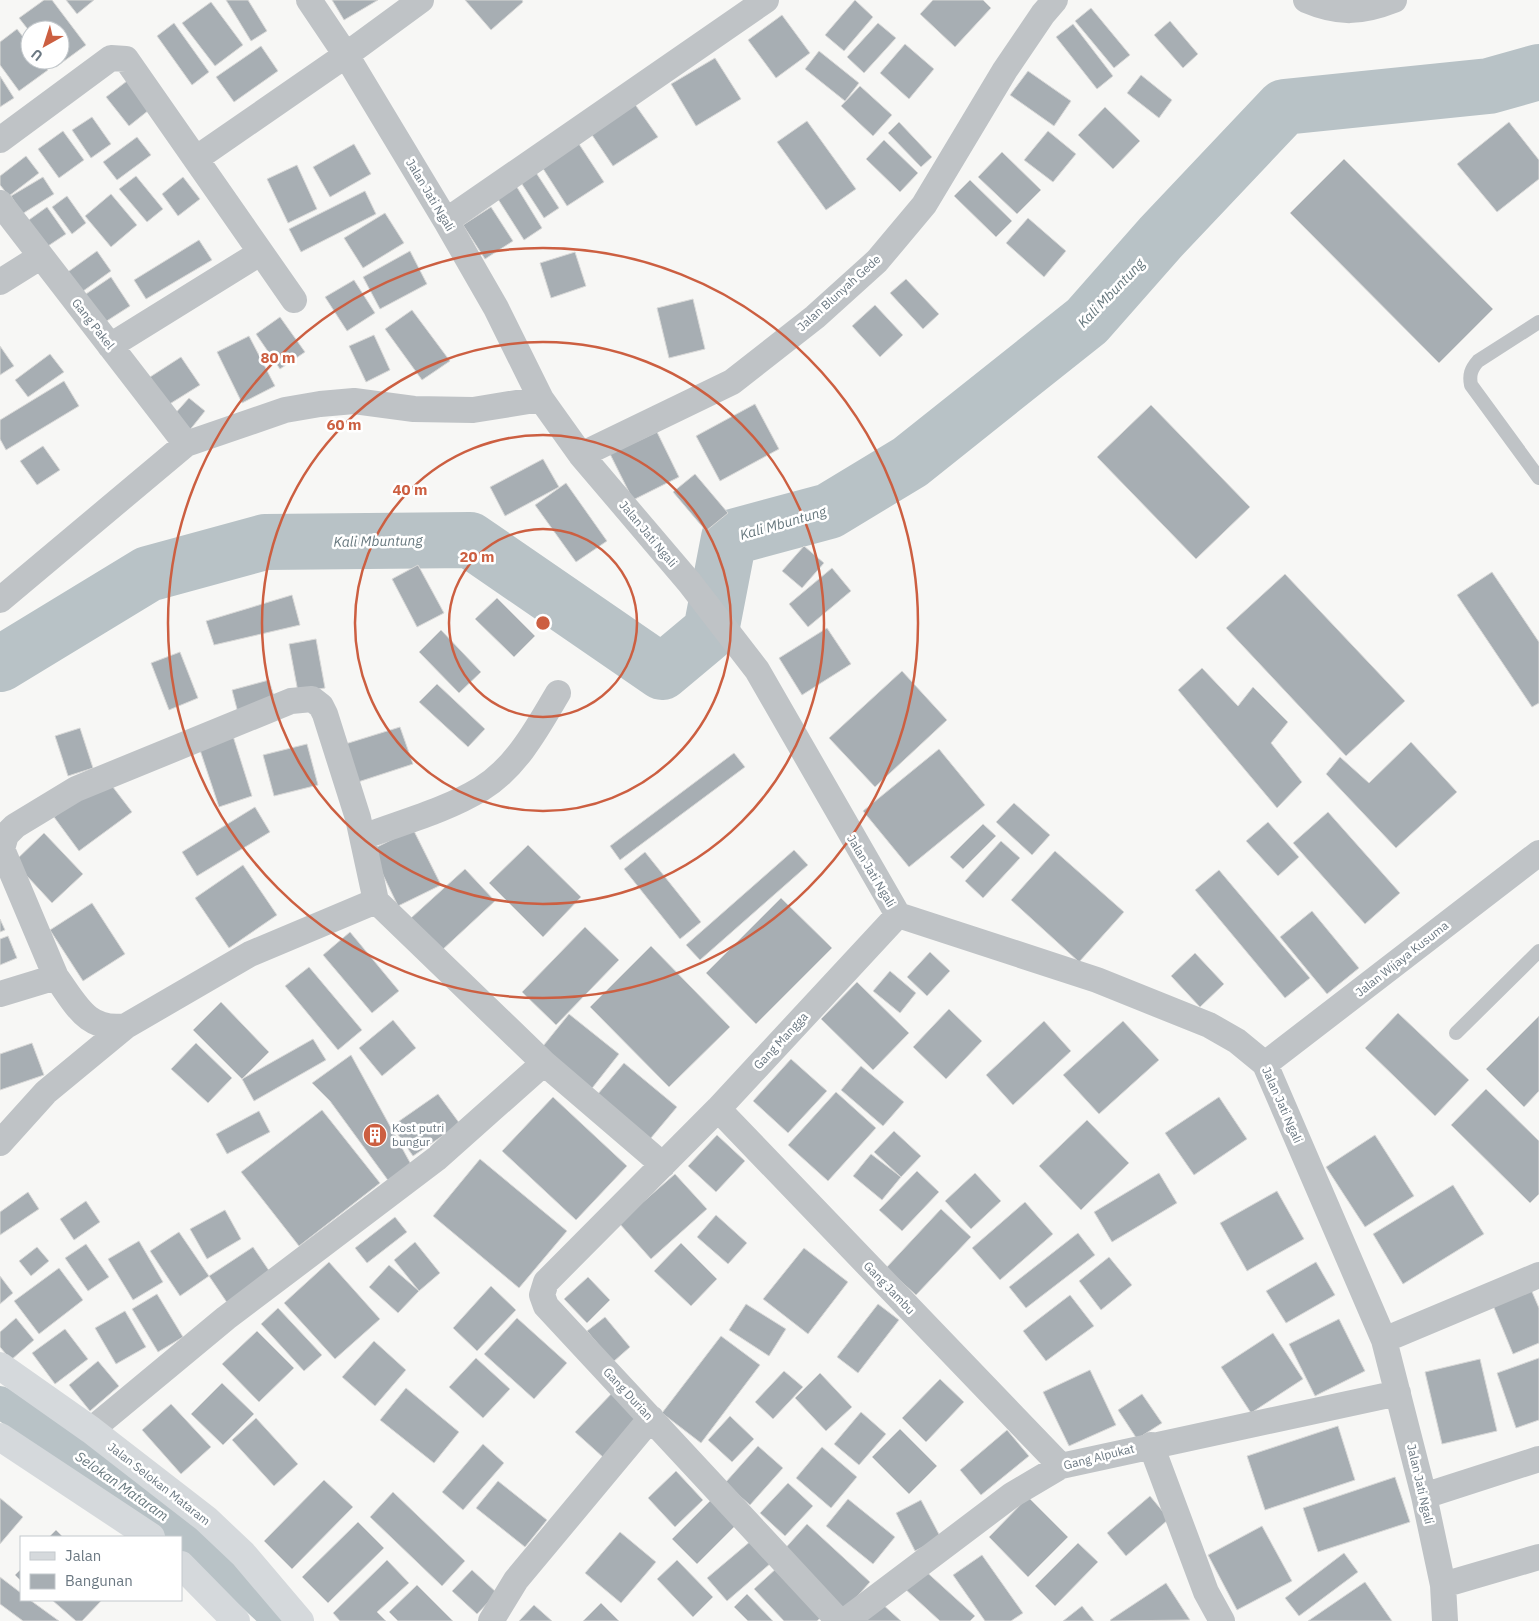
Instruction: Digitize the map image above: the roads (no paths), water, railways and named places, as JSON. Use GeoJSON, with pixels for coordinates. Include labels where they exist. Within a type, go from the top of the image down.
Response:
{"type":"FeatureCollection","features":[{"type":"Feature","properties":{"kind":"main road","name":"Jalan Selokan Mataram"},"geometry":{"type":"LineString","coordinates":[[0,1366],[91,1430],[206,1519],[243,1554],[300,1621]]}},
{"type":"Feature","properties":{"kind":"main road"},"geometry":{"type":"LineString","coordinates":[[0,1437],[149,1536]]}},
{"type":"Feature","properties":{"kind":"main road"},"geometry":{"type":"LineString","coordinates":[[182,1566],[236,1621]]}},
{"type":"Feature","properties":{"kind":"street","name":"Jalan Jati Ngali"},"geometry":{"type":"LineString","coordinates":[[309,0],[346,55],[446,221],[496,308],[541,399],[581,455],[689,582],[757,670],[898,915],[1098,980],[1209,1025],[1238,1041],[1265,1064],[1384,1340],[1424,1496],[1443,1585],[1445,1621]]}},
{"type":"Feature","properties":{"kind":"street"},"geometry":{"type":"LineString","coordinates":[[197,158],[346,55],[421,0]]}},
{"type":"Feature","properties":{"kind":"street"},"geometry":{"type":"LineString","coordinates":[[446,221],[766,0]]}},
{"type":"Feature","properties":{"kind":"street"},"geometry":{"type":"LineString","coordinates":[[1306,0],[1325,8],[1348,11],[1376,7],[1394,0]]}},
{"type":"Feature","properties":{"kind":"street","name":"Jalan Blunyah Gede"},"geometry":{"type":"LineString","coordinates":[[581,455],[732,382],[815,317],[877,261],[924,205],[1044,5]]}},
{"type":"Feature","properties":{"kind":"street"},"geometry":{"type":"LineString","coordinates":[[0,140],[111,58],[126,58],[197,158],[260,254],[294,300]]}},
{"type":"Feature","properties":{"kind":"street","name":"Gang Pakel"},"geometry":{"type":"LineString","coordinates":[[0,203],[186,444]]}},
{"type":"Feature","properties":{"kind":"street"},"geometry":{"type":"LineString","coordinates":[[110,346],[260,254]]}},
{"type":"Feature","properties":{"kind":"street"},"geometry":{"type":"LineString","coordinates":[[0,282],[40,257]]}},
{"type":"Feature","properties":{"kind":"street"},"geometry":{"type":"LineString","coordinates":[[0,600],[186,444],[285,410],[320,404],[354,401],[414,409],[473,410],[541,399]]}},
{"type":"Feature","properties":{"kind":"street"},"geometry":{"type":"LineString","coordinates":[[363,837],[452,804],[483,788],[509,765],[536,731],[558,693]]}},
{"type":"Feature","properties":{"kind":"street"},"geometry":{"type":"LineString","coordinates":[[126,1026],[102,1026],[87,1018],[56,976],[2,849],[2,839],[15,826],[76,789],[291,701],[312,699],[321,706],[325,714],[345,773],[363,837],[376,901],[544,1064],[663,1166]]}},
{"type":"Feature","properties":{"kind":"street","name":"Jalan Wijaya Kusuma"},"geometry":{"type":"LineString","coordinates":[[1265,1064],[1539,854]]}},
{"type":"Feature","properties":{"kind":"street"},"geometry":{"type":"LineString","coordinates":[[0,1143],[46,1092],[126,1026],[250,954],[376,901]]}},
{"type":"Feature","properties":{"kind":"street","name":"Gang Mangga"},"geometry":{"type":"LineString","coordinates":[[663,1166],[898,915]]}},
{"type":"Feature","properties":{"kind":"street"},"geometry":{"type":"LineString","coordinates":[[0,994],[56,976]]}},
{"type":"Feature","properties":{"kind":"street"},"geometry":{"type":"LineString","coordinates":[[91,1430],[226,1318],[436,1159],[544,1064]]}},
{"type":"Feature","properties":{"kind":"street","name":"Gang Jambu"},"geometry":{"type":"LineString","coordinates":[[718,1109],[1061,1466]]}},
{"type":"Feature","properties":{"kind":"street","name":"Gang Durian"},"geometry":{"type":"LineString","coordinates":[[663,1166],[546,1282],[542,1295],[546,1306],[651,1418],[847,1620]]}},
{"type":"Feature","properties":{"kind":"street"},"geometry":{"type":"LineString","coordinates":[[1384,1340],[1539,1274]]}},
{"type":"Feature","properties":{"kind":"street","name":"Gang Alpukat"},"geometry":{"type":"LineString","coordinates":[[847,1620],[1012,1495],[1061,1466],[1398,1393]]}},
{"type":"Feature","properties":{"kind":"street"},"geometry":{"type":"LineString","coordinates":[[491,1621],[516,1580],[651,1418]]}},
{"type":"Feature","properties":{"kind":"street"},"geometry":{"type":"LineString","coordinates":[[1151,1445],[1206,1592],[1222,1621]]}},
{"type":"Feature","properties":{"kind":"street"},"geometry":{"type":"LineString","coordinates":[[1424,1496],[1539,1459]]}},
{"type":"Feature","properties":{"kind":"street"},"geometry":{"type":"LineString","coordinates":[[1443,1585],[1539,1557]]}},
{"type":"Feature","properties":{"kind":"lane"},"geometry":{"type":"LineString","coordinates":[[1539,322],[1478,361],[1472,367],[1469,376],[1472,385],[1539,478]]}},
{"type":"Feature","properties":{"kind":"lane"},"geometry":{"type":"LineString","coordinates":[[1456,1033],[1539,951]]}},
{"type":"Feature","properties":{"kind":"waterway","name":"Kali Mbuntung"},"geometry":{"type":"LineString","coordinates":[[0,664],[148,574],[265,542],[470,540],[662,672],[711,631],[729,538],[829,511],[910,462],[1087,321],[1161,237],[1284,107],[1489,86],[1539,72]]}},
{"type":"Feature","properties":{"kind":"waterway","name":"Selokan Mataram"},"geometry":{"type":"LineString","coordinates":[[0,1402],[168,1517],[280,1621]]}},
{"type":"Feature","properties":{"kind":"place","name":"Kost putri bungur"},"geometry":{"type":"Point","coordinates":[375,1135]}}]}
